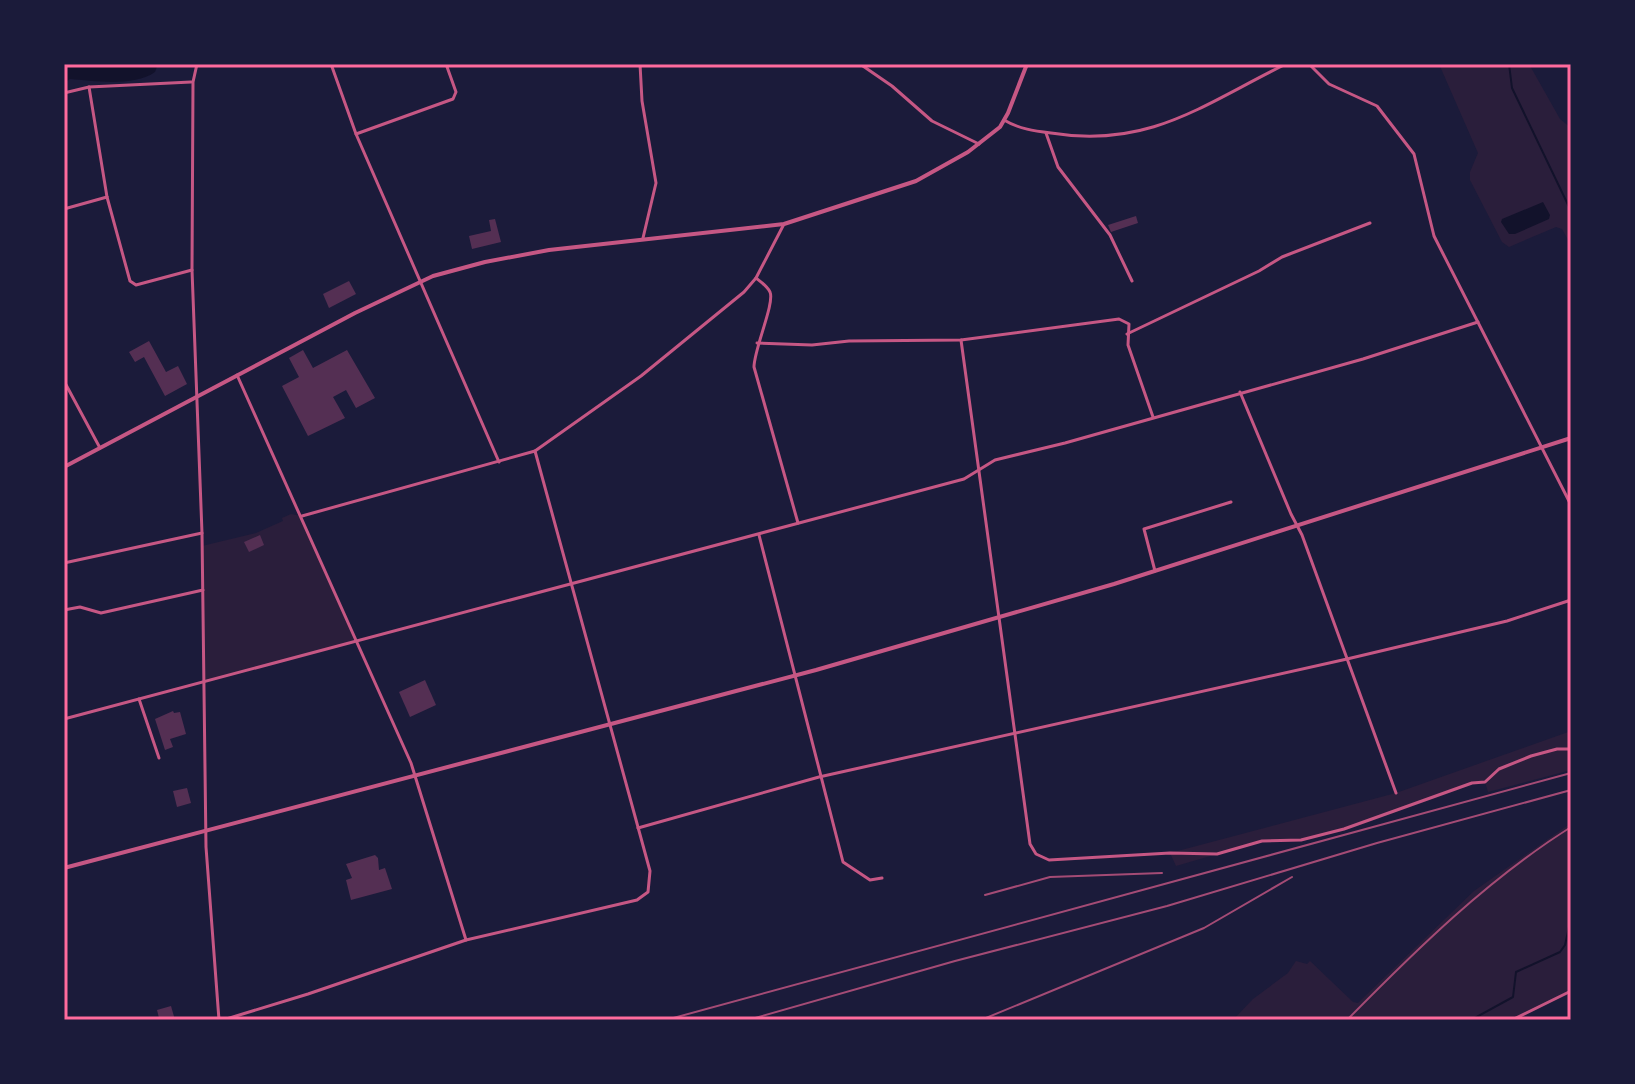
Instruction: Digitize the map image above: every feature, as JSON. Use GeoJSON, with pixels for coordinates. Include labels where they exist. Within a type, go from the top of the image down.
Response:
{"type":"FeatureCollection","features":[{"type":"Feature","properties":{"kind":"street"},"geometry":{"type":"LineString","coordinates":[[197,64],[193,82],[192,270],[202,533],[207,831],[221,1020],[466,940],[637,900],[648,892],[651,878],[535,451]]}},
{"type":"Feature","properties":{"kind":"street"},"geometry":{"type":"LineString","coordinates":[[331,64],[356,134],[499,462]]}},
{"type":"Feature","properties":{"kind":"street"},"geometry":{"type":"LineString","coordinates":[[356,134],[453,99],[456,92],[446,64]]}},
{"type":"Feature","properties":{"kind":"street"},"geometry":{"type":"LineString","coordinates":[[640,64],[642,101],[656,183],[643,238]]}},
{"type":"Feature","properties":{"kind":"street"},"geometry":{"type":"LineString","coordinates":[[860,64],[892,86],[932,121],[979,145]]}},
{"type":"Feature","properties":{"kind":"street"},"geometry":{"type":"LineString","coordinates":[[64,467],[421,281],[458,269],[520,256],[643,238],[784,224],[916,181],[979,145],[1004,120],[1027,64]]}},
{"type":"Feature","properties":{"kind":"street"},"geometry":{"type":"LineString","coordinates":[[1309,64],[1329,84],[1377,106],[1411,148],[1417,161],[1434,236],[1571,505]]}},
{"type":"Feature","properties":{"kind":"street"},"geometry":{"type":"LineString","coordinates":[[1004,120],[1015,126],[1080,137],[1138,133],[1194,113],[1284,65]]}},
{"type":"Feature","properties":{"kind":"street"},"geometry":{"type":"LineString","coordinates":[[64,93],[89,87],[193,82]]}},
{"type":"Feature","properties":{"kind":"street"},"geometry":{"type":"LineString","coordinates":[[89,87],[107,197],[132,283],[136,285],[192,270]]}},
{"type":"Feature","properties":{"kind":"street"},"geometry":{"type":"LineString","coordinates":[[1046,132],[1058,167],[1110,235],[1132,281]]}},
{"type":"Feature","properties":{"kind":"street"},"geometry":{"type":"LineString","coordinates":[[64,209],[107,197]]}},
{"type":"Feature","properties":{"kind":"street"},"geometry":{"type":"LineString","coordinates":[[1127,334],[1282,257],[1370,223]]}},
{"type":"Feature","properties":{"kind":"street"},"geometry":{"type":"LineString","coordinates":[[301,516],[535,451],[641,376],[731,304],[756,278],[784,224]]}},
{"type":"Feature","properties":{"kind":"street"},"geometry":{"type":"LineString","coordinates":[[756,278],[771,294],[757,343],[754,367],[798,524]]}},
{"type":"Feature","properties":{"kind":"street"},"geometry":{"type":"LineString","coordinates":[[757,343],[812,345],[853,341],[961,340],[1119,319],[1129,324],[1128,345],[1153,418]]}},
{"type":"Feature","properties":{"kind":"street"},"geometry":{"type":"LineString","coordinates":[[64,719],[964,479],[995,460],[1363,359],[1478,322]]}},
{"type":"Feature","properties":{"kind":"street"},"geometry":{"type":"LineString","coordinates":[[961,340],[1030,844],[1036,854],[1049,860],[1170,853],[1217,854],[1262,841],[1301,840],[1344,829],[1476,781],[1485,782],[1499,769],[1531,756],[1557,749],[1571,749]]}},
{"type":"Feature","properties":{"kind":"street"},"geometry":{"type":"LineString","coordinates":[[237,375],[415,775],[466,940]]}},
{"type":"Feature","properties":{"kind":"street"},"geometry":{"type":"LineString","coordinates":[[64,381],[100,448]]}},
{"type":"Feature","properties":{"kind":"street"},"geometry":{"type":"LineString","coordinates":[[1240,392],[1297,527],[1396,793]]}},
{"type":"Feature","properties":{"kind":"street"},"geometry":{"type":"LineString","coordinates":[[64,868],[796,676],[1155,571],[1571,438]]}},
{"type":"Feature","properties":{"kind":"street"},"geometry":{"type":"LineString","coordinates":[[1155,571],[1144,529],[1231,502]]}},
{"type":"Feature","properties":{"kind":"street"},"geometry":{"type":"LineString","coordinates":[[64,563],[202,533]]}},
{"type":"Feature","properties":{"kind":"street"},"geometry":{"type":"LineString","coordinates":[[759,535],[843,862],[870,880],[882,878]]}},
{"type":"Feature","properties":{"kind":"street"},"geometry":{"type":"LineString","coordinates":[[64,610],[80,607],[101,613],[203,590]]}},
{"type":"Feature","properties":{"kind":"street"},"geometry":{"type":"LineString","coordinates":[[638,828],[819,777],[1347,659],[1507,621],[1571,600]]}},
{"type":"Feature","properties":{"kind":"street"},"geometry":{"type":"LineString","coordinates":[[139,699],[159,758]]}},
{"type":"Feature","properties":{"kind":"street"},"geometry":{"type":"LineString","coordinates":[[1512,1020],[1571,991]]}},
{"type":"Feature","properties":{"kind":"shaded area"},"geometry":{"type":"Polygon","coordinates":[[[64,64],[158,64],[155,72],[136,80],[70,79],[64,83],[64,64]]]}},
{"type":"Feature","properties":{"kind":"shaded area"},"geometry":{"type":"Polygon","coordinates":[[[1439,64],[1529,64],[1560,119],[1571,128],[1571,245],[1562,229],[1556,227],[1509,247],[1502,242],[1470,180],[1478,153],[1439,64]]]}},
{"type":"Feature","properties":{"kind":"shaded area"},"geometry":{"type":"Polygon","coordinates":[[[1543,202],[1549,219],[1509,234],[1502,219],[1543,202]]]}},
{"type":"Feature","properties":{"kind":"shaded area"},"geometry":{"type":"Polygon","coordinates":[[[291,514],[301,516],[356,640],[203,682],[202,546],[256,533],[291,514]]]}},
{"type":"Feature","properties":{"kind":"shaded area"},"geometry":{"type":"Polygon","coordinates":[[[1571,731],[1571,770],[1488,792],[1485,782],[1480,781],[1344,829],[1301,840],[1262,841],[1176,866],[1170,853],[1396,793],[1571,731]]]}},
{"type":"Feature","properties":{"kind":"shaded area"},"geometry":{"type":"Polygon","coordinates":[[[1571,823],[1571,990],[1512,1020],[1233,1020],[1253,999],[1288,973],[1296,961],[1307,964],[1310,961],[1353,1002],[1358,1003],[1474,891],[1571,823]]]}},
{"type":"Feature","properties":{"kind":"building"},"geometry":{"type":"Polygon","coordinates":[[[1136,216],[1138,223],[1111,232],[1108,225],[1136,216]]]}},
{"type":"Feature","properties":{"kind":"building"},"geometry":{"type":"Polygon","coordinates":[[[495,219],[501,242],[472,249],[469,236],[491,231],[489,220],[495,219]]]}},
{"type":"Feature","properties":{"kind":"building"},"geometry":{"type":"Polygon","coordinates":[[[349,281],[356,294],[329,308],[323,294],[349,281]]]}},
{"type":"Feature","properties":{"kind":"building"},"geometry":{"type":"Polygon","coordinates":[[[149,341],[166,372],[178,366],[187,384],[165,396],[144,357],[135,362],[129,352],[149,341]]]}},
{"type":"Feature","properties":{"kind":"building"},"geometry":{"type":"Polygon","coordinates":[[[303,350],[313,368],[347,350],[375,398],[356,408],[346,390],[333,397],[345,418],[308,436],[282,386],[299,377],[289,358],[303,350]]]}},
{"type":"Feature","properties":{"kind":"building"},"geometry":{"type":"Polygon","coordinates":[[[260,535],[264,545],[249,552],[244,542],[260,535]]]}},
{"type":"Feature","properties":{"kind":"building"},"geometry":{"type":"Polygon","coordinates":[[[425,680],[436,705],[410,717],[399,692],[425,680]]]}},
{"type":"Feature","properties":{"kind":"building"},"geometry":{"type":"Polygon","coordinates":[[[173,711],[180,712],[186,734],[170,739],[173,747],[165,750],[155,719],[173,711]]]}},
{"type":"Feature","properties":{"kind":"building"},"geometry":{"type":"Polygon","coordinates":[[[187,788],[191,803],[177,807],[173,791],[187,788]]]}},
{"type":"Feature","properties":{"kind":"building"},"geometry":{"type":"Polygon","coordinates":[[[375,855],[379,870],[385,868],[392,889],[351,900],[346,880],[352,878],[346,864],[375,855]]]}},
{"type":"Feature","properties":{"kind":"building"},"geometry":{"type":"Polygon","coordinates":[[[171,1006],[175,1020],[159,1018],[157,1010],[171,1006]]]}},
{"type":"Feature","properties":{"kind":"waterway"},"geometry":{"type":"LineString","coordinates":[[1509,64],[1512,88],[1571,211]]}},
{"type":"Feature","properties":{"kind":"waterway"},"geometry":{"type":"LineString","coordinates":[[1471,1020],[1513,997],[1516,972],[1560,952],[1565,945],[1571,918]]}},
{"type":"Feature","properties":{"kind":"railway"},"geometry":{"type":"LineString","coordinates":[[666,1020],[1571,773]]}},
{"type":"Feature","properties":{"kind":"railway"},"geometry":{"type":"LineString","coordinates":[[748,1020],[955,961],[1167,906],[1377,843],[1571,790]]}},
{"type":"Feature","properties":{"kind":"railway"},"geometry":{"type":"LineString","coordinates":[[1347,1020],[1482,892],[1571,827]]}},
{"type":"Feature","properties":{"kind":"railway"},"geometry":{"type":"LineString","coordinates":[[985,895],[1050,877],[1162,873]]}},
{"type":"Feature","properties":{"kind":"railway"},"geometry":{"type":"LineString","coordinates":[[981,1020],[1204,928],[1292,877]]}}]}
